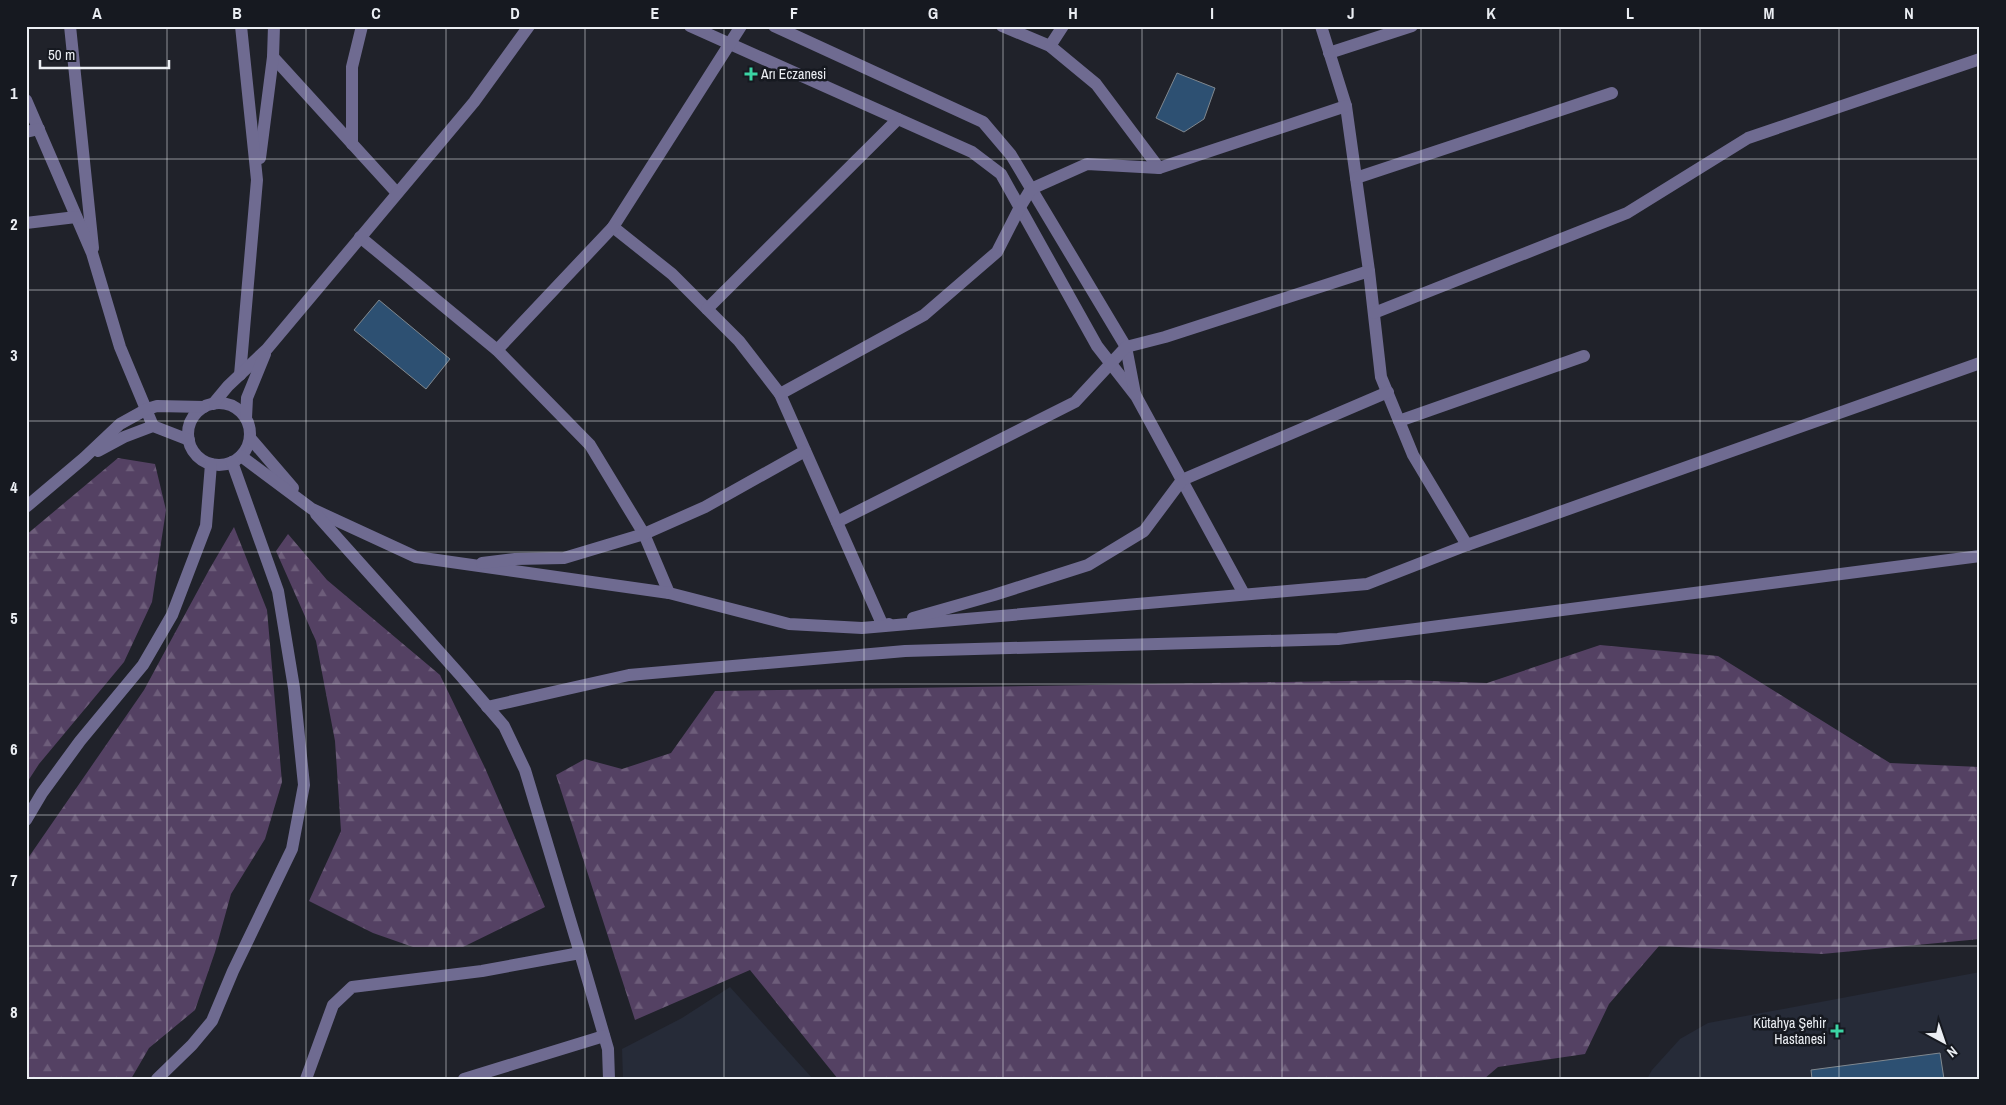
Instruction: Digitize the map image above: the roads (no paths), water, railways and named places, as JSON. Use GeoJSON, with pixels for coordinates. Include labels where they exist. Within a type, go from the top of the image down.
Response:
{"type":"FeatureCollection","features":[{"type":"Feature","properties":{"kind":"street"},"geometry":{"type":"LineString","coordinates":[[70,26],[95,264]]}},
{"type":"Feature","properties":{"kind":"street"},"geometry":{"type":"LineString","coordinates":[[241,26],[257,180]]}},
{"type":"Feature","properties":{"kind":"street"},"geometry":{"type":"LineString","coordinates":[[240,375],[257,180],[273,57],[274,26]]}},
{"type":"Feature","properties":{"kind":"street"},"geometry":{"type":"LineString","coordinates":[[352,144],[352,67],[362,26]]}},
{"type":"Feature","properties":{"kind":"street"},"geometry":{"type":"LineString","coordinates":[[26,507],[84,458],[120,424],[147,409],[157,406],[208,405],[222,403],[240,411],[246,418],[250,428],[250,438],[247,448],[236,459],[222,465],[211,464],[198,456],[189,440],[191,421],[196,413],[208,405],[267,349],[474,102],[529,26]]}},
{"type":"Feature","properties":{"kind":"street"},"geometry":{"type":"LineString","coordinates":[[690,26],[972,152],[1001,174],[1097,346],[1136,396],[1244,594]]}},
{"type":"Feature","properties":{"kind":"street"},"geometry":{"type":"LineString","coordinates":[[497,350],[613,226],[741,26]]}},
{"type":"Feature","properties":{"kind":"street"},"geometry":{"type":"LineString","coordinates":[[774,26],[983,122],[1011,155],[1126,347],[1136,396]]}},
{"type":"Feature","properties":{"kind":"street"},"geometry":{"type":"LineString","coordinates":[[1002,26],[1050,46],[1096,84],[1159,168]]}},
{"type":"Feature","properties":{"kind":"street"},"geometry":{"type":"LineString","coordinates":[[1050,46],[1063,26]]}},
{"type":"Feature","properties":{"kind":"street"},"geometry":{"type":"LineString","coordinates":[[1320,26],[1346,106],[1369,271],[1381,377],[1414,455],[1467,544]]}},
{"type":"Feature","properties":{"kind":"street"},"geometry":{"type":"LineString","coordinates":[[1329,53],[1412,26]]}},
{"type":"Feature","properties":{"kind":"street"},"geometry":{"type":"LineString","coordinates":[[273,57],[396,193]]}},
{"type":"Feature","properties":{"kind":"street"},"geometry":{"type":"LineString","coordinates":[[1374,314],[1627,213],[1748,138],[1980,59]]}},
{"type":"Feature","properties":{"kind":"street"},"geometry":{"type":"LineString","coordinates":[[1356,178],[1612,93]]}},
{"type":"Feature","properties":{"kind":"street"},"geometry":{"type":"LineString","coordinates":[[26,100],[33,131],[76,217],[95,264],[120,347],[153,426]]}},
{"type":"Feature","properties":{"kind":"street"},"geometry":{"type":"LineString","coordinates":[[780,394],[924,315],[997,252],[1031,189],[1087,164],[1159,168],[1346,106]]}},
{"type":"Feature","properties":{"kind":"street"},"geometry":{"type":"LineString","coordinates":[[707,309],[898,119]]}},
{"type":"Feature","properties":{"kind":"street"},"geometry":{"type":"LineString","coordinates":[[26,223],[76,217]]}},
{"type":"Feature","properties":{"kind":"street"},"geometry":{"type":"LineString","coordinates":[[613,226],[672,274],[739,341],[780,394],[883,626]]}},
{"type":"Feature","properties":{"kind":"street"},"geometry":{"type":"LineString","coordinates":[[360,237],[497,350],[590,445],[644,534],[669,593]]}},
{"type":"Feature","properties":{"kind":"street"},"geometry":{"type":"LineString","coordinates":[[837,522],[1075,402],[1126,347],[1165,337],[1369,271]]}},
{"type":"Feature","properties":{"kind":"street"},"geometry":{"type":"LineString","coordinates":[[246,418],[247,398],[267,349]]}},
{"type":"Feature","properties":{"kind":"street"},"geometry":{"type":"LineString","coordinates":[[1399,421],[1584,356]]}},
{"type":"Feature","properties":{"kind":"street"},"geometry":{"type":"LineString","coordinates":[[236,459],[312,509],[416,557],[669,593],[789,624],[862,628],[1367,584],[1467,544],[1980,363]]}},
{"type":"Feature","properties":{"kind":"street"},"geometry":{"type":"LineString","coordinates":[[883,626],[994,595],[1088,565],[1144,531],[1182,480],[1388,392]]}},
{"type":"Feature","properties":{"kind":"street"},"geometry":{"type":"LineString","coordinates":[[84,458],[124,437],[153,426],[189,440]]}},
{"type":"Feature","properties":{"kind":"street"},"geometry":{"type":"LineString","coordinates":[[250,438],[504,726],[525,770],[580,953],[608,1049],[609,1079]]}},
{"type":"Feature","properties":{"kind":"street"},"geometry":{"type":"LineString","coordinates":[[467,565],[515,559],[564,558],[644,534],[705,507],[805,451]]}},
{"type":"Feature","properties":{"kind":"street"},"geometry":{"type":"LineString","coordinates":[[157,1079],[192,1045],[212,1021],[233,971],[292,849],[304,785],[294,688],[278,591],[236,459]]}},
{"type":"Feature","properties":{"kind":"street"},"geometry":{"type":"LineString","coordinates":[[26,820],[53,778],[143,665],[172,615],[206,526],[211,464]]}},
{"type":"Feature","properties":{"kind":"street"},"geometry":{"type":"LineString","coordinates":[[487,707],[629,675],[895,652],[1338,639],[1980,556]]}},
{"type":"Feature","properties":{"kind":"street"},"geometry":{"type":"LineString","coordinates":[[306,1079],[332,1005],[352,987],[482,970],[580,953]]}},
{"type":"Feature","properties":{"kind":"street"},"geometry":{"type":"LineString","coordinates":[[464,1079],[604,1036]]}},
{"type":"Feature","properties":{"kind":"place","name":"Arı Eczanesi"},"geometry":{"type":"Point","coordinates":[751,74]}},
{"type":"Feature","properties":{"kind":"place","name":"Kütahya Şehir Hastanesi"},"geometry":{"type":"Point","coordinates":[1837,1031]}}]}
